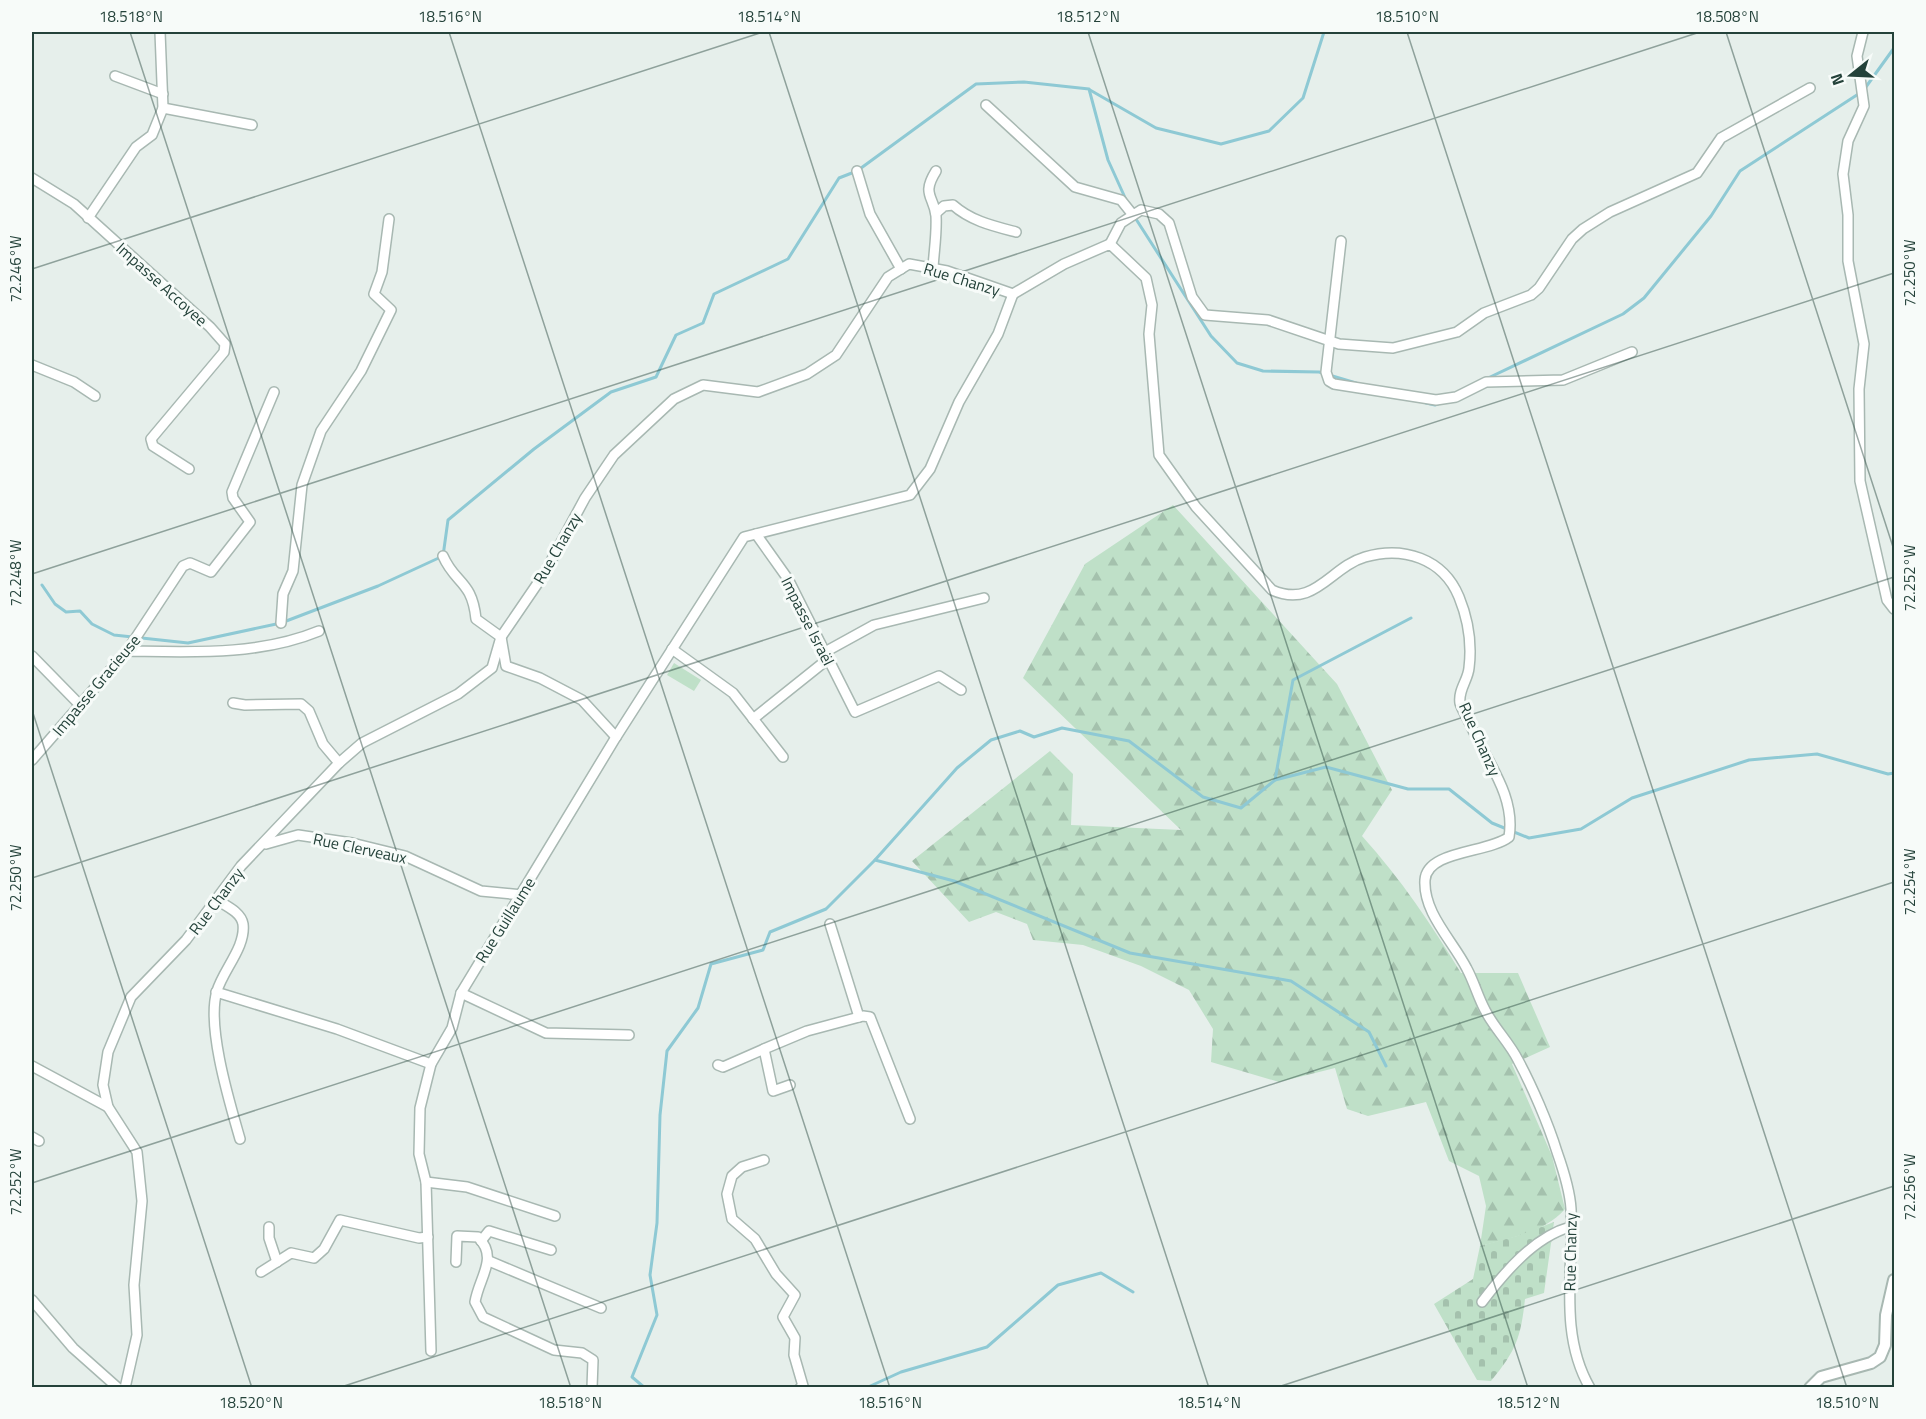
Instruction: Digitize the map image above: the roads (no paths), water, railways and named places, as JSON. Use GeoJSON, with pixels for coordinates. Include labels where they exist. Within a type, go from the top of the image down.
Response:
{"type":"FeatureCollection","features":[{"type":"Feature","properties":{"kind":"street"},"geometry":{"type":"LineString","coordinates":[[1863,32],[1857,56],[1864,106],[1848,141],[1843,174],[1848,215],[1848,261],[1864,344],[1859,389],[1860,481],[1887,600],[1894,609]]}},
{"type":"Feature","properties":{"kind":"street"},"geometry":{"type":"LineString","coordinates":[[88,218],[136,147],[152,135],[163,108],[163,33]]}},
{"type":"Feature","properties":{"kind":"street"},"geometry":{"type":"LineString","coordinates":[[115,76],[162,94]]}},
{"type":"Feature","properties":{"kind":"street"},"geometry":{"type":"LineString","coordinates":[[1110,244],[1120,223],[1141,210],[1159,214],[1168,223],[1192,297],[1205,315],[1268,320],[1339,344],[1393,348],[1422,342],[1457,332],[1484,313],[1531,295],[1539,288],[1572,239],[1583,229],[1610,212],[1697,173],[1721,138],[1810,88]]}},
{"type":"Feature","properties":{"kind":"street"},"geometry":{"type":"LineString","coordinates":[[986,105],[1075,187],[1121,200],[1133,215]]}},
{"type":"Feature","properties":{"kind":"street"},"geometry":{"type":"LineString","coordinates":[[163,108],[252,125]]}},
{"type":"Feature","properties":{"kind":"street"},"geometry":{"type":"LineString","coordinates":[[857,171],[870,214],[901,269]]}},
{"type":"Feature","properties":{"kind":"street"},"geometry":{"type":"LineString","coordinates":[[933,268],[936,213],[929,200],[930,185],[936,171]]}},
{"type":"Feature","properties":{"kind":"street","name":"Impasse Accoyee"},"geometry":{"type":"LineString","coordinates":[[32,178],[74,204],[210,327],[225,344],[224,352],[151,439],[150,443],[189,469]]}},
{"type":"Feature","properties":{"kind":"street"},"geometry":{"type":"LineString","coordinates":[[936,213],[944,206],[953,205],[981,222],[1016,232]]}},
{"type":"Feature","properties":{"kind":"street"},"geometry":{"type":"LineString","coordinates":[[281,623],[283,594],[293,571],[302,485],[321,431],[361,371],[391,310],[374,294],[382,272],[389,219]]}},
{"type":"Feature","properties":{"kind":"street"},"geometry":{"type":"LineString","coordinates":[[1341,241],[1326,372],[1331,383],[1436,400],[1456,397],[1486,382],[1563,380],[1632,352]]}},
{"type":"Feature","properties":{"kind":"street","name":"Rue Chanzy"},"geometry":{"type":"LineString","coordinates":[[125,1388],[137,1335],[134,1285],[142,1201],[137,1152],[108,1107],[103,1084],[108,1052],[131,997],[186,940],[241,866],[265,844],[339,763],[362,742],[458,694],[473,680],[492,668],[501,637],[544,574],[585,498],[614,454],[674,399],[703,385],[758,392],[807,374],[837,354],[888,278],[909,264],[933,268],[1013,294],[1064,264],[1110,244],[1146,278],[1152,305],[1149,334],[1159,455],[1196,507],[1272,590],[1286,596],[1306,593],[1363,557],[1396,552],[1425,558],[1441,569],[1453,583],[1468,627],[1470,670],[1462,687],[1460,702],[1481,750],[1505,792],[1512,820],[1509,837],[1500,844],[1447,856],[1432,865],[1425,877],[1425,890],[1430,907],[1467,970],[1486,1012],[1519,1061],[1557,1152],[1571,1207],[1569,1293],[1571,1330],[1590,1388]]}},
{"type":"Feature","properties":{"kind":"street"},"geometry":{"type":"LineString","coordinates":[[756,534],[910,495],[930,469],[959,402],[998,334],[1013,294]]}},
{"type":"Feature","properties":{"kind":"street"},"geometry":{"type":"LineString","coordinates":[[32,364],[74,382],[95,396]]}},
{"type":"Feature","properties":{"kind":"street","name":"Impasse Gracieuse"},"geometry":{"type":"LineString","coordinates":[[32,760],[127,651],[183,566],[190,563],[211,572],[250,522],[233,498],[232,492],[274,392]]}},
{"type":"Feature","properties":{"kind":"street","name":"Rue Guillaume"},"geometry":{"type":"LineString","coordinates":[[431,1351],[426,1182],[419,1154],[420,1108],[431,1065],[452,1028],[461,993],[616,737],[744,537],[756,534]]}},
{"type":"Feature","properties":{"kind":"street","name":"Impasse Israël"},"geometry":{"type":"LineString","coordinates":[[756,534],[788,579],[855,712],[939,676],[961,690]]}},
{"type":"Feature","properties":{"kind":"street"},"geometry":{"type":"LineString","coordinates":[[442,556],[447,566],[466,584],[474,604],[476,619],[501,637],[506,666],[540,678],[582,700],[616,737]]}},
{"type":"Feature","properties":{"kind":"street"},"geometry":{"type":"LineString","coordinates":[[753,718],[826,655],[874,625],[984,598]]}},
{"type":"Feature","properties":{"kind":"street"},"geometry":{"type":"LineString","coordinates":[[127,651],[231,651],[285,642],[319,631]]}},
{"type":"Feature","properties":{"kind":"street"},"geometry":{"type":"LineString","coordinates":[[672,649],[733,693],[783,757]]}},
{"type":"Feature","properties":{"kind":"street"},"geometry":{"type":"LineString","coordinates":[[32,656],[80,705]]}},
{"type":"Feature","properties":{"kind":"street"},"geometry":{"type":"LineString","coordinates":[[233,703],[301,704],[309,711],[323,744],[339,763]]}},
{"type":"Feature","properties":{"kind":"street","name":"Rue Clerveaux"},"geometry":{"type":"LineString","coordinates":[[265,844],[298,835],[352,843],[405,856],[481,891],[522,895]]}},
{"type":"Feature","properties":{"kind":"street"},"geometry":{"type":"LineString","coordinates":[[217,900],[240,916],[243,925],[240,941],[216,992],[214,1014],[223,1084],[240,1139]]}},
{"type":"Feature","properties":{"kind":"street"},"geometry":{"type":"LineString","coordinates":[[830,924],[859,1017]]}},
{"type":"Feature","properties":{"kind":"street"},"geometry":{"type":"LineString","coordinates":[[216,992],[338,1029],[431,1065]]}},
{"type":"Feature","properties":{"kind":"street"},"geometry":{"type":"LineString","coordinates":[[461,993],[546,1033],[629,1035]]}},
{"type":"Feature","properties":{"kind":"street"},"geometry":{"type":"LineString","coordinates":[[718,1065],[723,1067],[807,1032],[859,1017],[873,1019],[910,1119]]}},
{"type":"Feature","properties":{"kind":"street"},"geometry":{"type":"LineString","coordinates":[[764,1049],[773,1091],[790,1085]]}},
{"type":"Feature","properties":{"kind":"street"},"geometry":{"type":"LineString","coordinates":[[32,1066],[108,1107]]}},
{"type":"Feature","properties":{"kind":"street"},"geometry":{"type":"LineString","coordinates":[[764,1160],[742,1167],[732,1176],[727,1194],[732,1219],[755,1239],[776,1274],[795,1295],[783,1317],[795,1338],[794,1355],[803,1386],[800,1388]]}},
{"type":"Feature","properties":{"kind":"street"},"geometry":{"type":"LineString","coordinates":[[426,1182],[467,1187],[555,1216]]}},
{"type":"Feature","properties":{"kind":"street"},"geometry":{"type":"LineString","coordinates":[[261,1272],[291,1253],[314,1258],[324,1249],[340,1220],[418,1238],[428,1237]]}},
{"type":"Feature","properties":{"kind":"street"},"geometry":{"type":"LineString","coordinates":[[270,1227],[269,1238],[277,1262]]}},
{"type":"Feature","properties":{"kind":"street"},"geometry":{"type":"LineString","coordinates":[[1482,1302],[1501,1276],[1558,1230],[1570,1227]]}},
{"type":"Feature","properties":{"kind":"street"},"geometry":{"type":"LineString","coordinates":[[481,1241],[489,1231],[551,1250]]}},
{"type":"Feature","properties":{"kind":"street"},"geometry":{"type":"LineString","coordinates":[[456,1262],[457,1236],[478,1237],[488,1252],[489,1261],[476,1302],[483,1317],[554,1350],[582,1353],[588,1356],[593,1360],[592,1388]]}},
{"type":"Feature","properties":{"kind":"street"},"geometry":{"type":"LineString","coordinates":[[489,1261],[601,1308]]}},
{"type":"Feature","properties":{"kind":"street"},"geometry":{"type":"LineString","coordinates":[[1810,1388],[1821,1377],[1871,1363],[1880,1357],[1885,1345],[1886,1315],[1894,1280]]}},
{"type":"Feature","properties":{"kind":"street"},"geometry":{"type":"LineString","coordinates":[[32,1300],[73,1348],[118,1388]]}},
{"type":"Feature","properties":{"kind":"waterway"},"geometry":{"type":"LineString","coordinates":[[1090,90],[1156,128],[1221,144],[1269,131],[1303,98],[1324,32]]}},
{"type":"Feature","properties":{"kind":"waterway"},"geometry":{"type":"LineString","coordinates":[[1486,379],[1623,314],[1644,298],[1711,216],[1740,171],[1863,91],[1894,48]]}},
{"type":"Feature","properties":{"kind":"waterway"},"geometry":{"type":"LineString","coordinates":[[42,585],[55,604],[66,612],[80,611],[92,624],[114,635],[188,643],[281,623],[378,586],[443,556],[448,520],[534,449],[611,392],[656,377],[676,335],[703,323],[714,294],[788,259],[839,178],[857,171],[976,84],[1024,82],[1089,89],[1108,160],[1127,202]]}},
{"type":"Feature","properties":{"kind":"waterway"},"geometry":{"type":"LineString","coordinates":[[1134,216],[1211,336],[1237,363],[1263,371],[1319,372],[1356,383]]}},
{"type":"Feature","properties":{"kind":"waterway"},"geometry":{"type":"LineString","coordinates":[[1426,403],[1435,405],[1440,403]]}},
{"type":"Feature","properties":{"kind":"waterway"},"geometry":{"type":"LineString","coordinates":[[1275,780],[1293,680],[1411,618]]}},
{"type":"Feature","properties":{"kind":"waterway"},"geometry":{"type":"LineString","coordinates":[[645,1388],[632,1377],[657,1315],[650,1275],[657,1223],[660,1115],[667,1051],[698,1008],[711,964],[763,950],[770,932],[826,909],[875,860],[957,768],[991,740],[1020,731],[1034,737],[1062,728],[1129,741],[1203,797],[1241,808],[1275,780],[1326,767],[1408,789],[1449,789],[1492,823],[1529,838],[1581,829],[1632,798],[1749,760],[1817,754],[1888,774],[1894,773]]}},
{"type":"Feature","properties":{"kind":"waterway"},"geometry":{"type":"LineString","coordinates":[[875,860],[954,881],[1130,953],[1291,981],[1369,1032],[1386,1066]]}},
{"type":"Feature","properties":{"kind":"waterway"},"geometry":{"type":"LineString","coordinates":[[866,1388],[901,1372],[987,1347],[1058,1285],[1101,1273],[1133,1292]]}}]}
